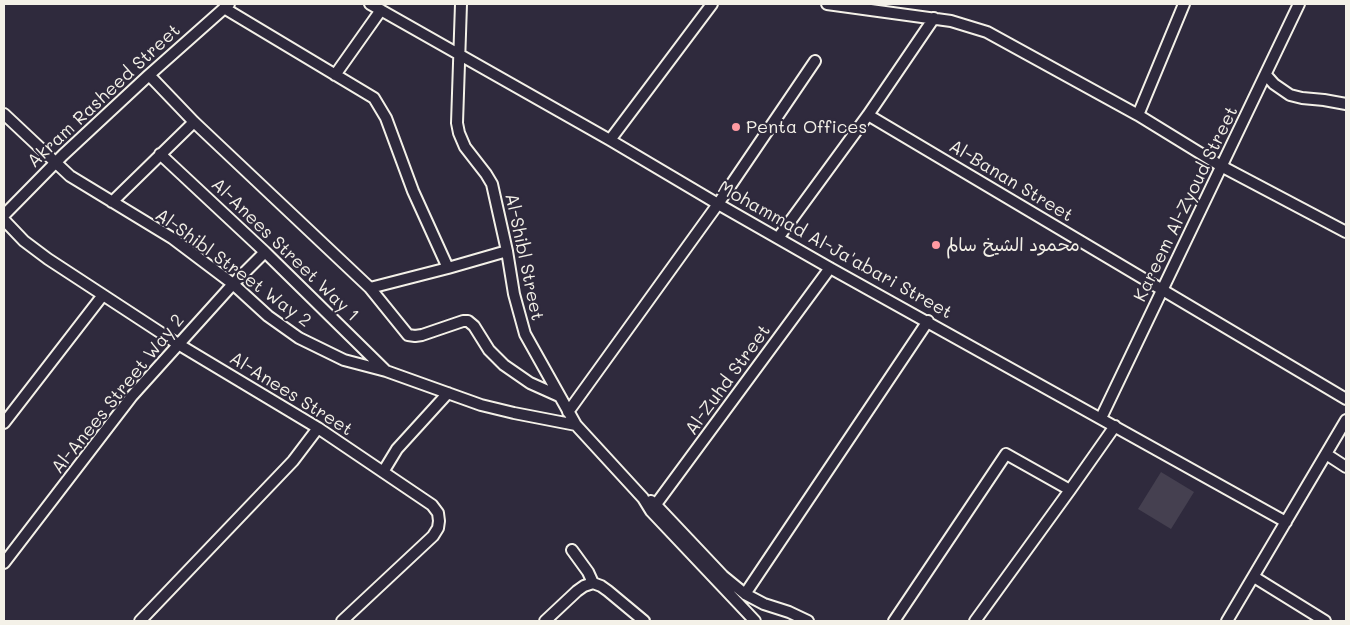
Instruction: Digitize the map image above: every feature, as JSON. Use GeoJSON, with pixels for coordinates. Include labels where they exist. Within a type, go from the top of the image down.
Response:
{"type":"FeatureCollection","features":[{"type":"Feature","properties":{"kind":"street","name":"Mohammad Al-Ja'abari Street"},"geometry":{"type":"LineString","coordinates":[[370,4],[610,140],[830,268],[1286,522]]}},
{"type":"Feature","properties":{"kind":"street","name":"Al-Shibl Street"},"geometry":{"type":"LineString","coordinates":[[461,4],[457,115],[459,134],[465,148],[492,184],[507,251],[514,294],[525,334],[576,424],[711,569]]}},
{"type":"Feature","properties":{"kind":"street"},"geometry":{"type":"LineString","coordinates":[[610,140],[712,4]]}},
{"type":"Feature","properties":{"kind":"street"},"geometry":{"type":"LineString","coordinates":[[827,4],[952,21],[987,32],[1138,116],[1221,166],[1346,232]]}},
{"type":"Feature","properties":{"kind":"street"},"geometry":{"type":"LineString","coordinates":[[1138,116],[1184,4]]}},
{"type":"Feature","properties":{"kind":"street","name":"Kareem Al-Zyoud Street"},"geometry":{"type":"LineString","coordinates":[[1101,418],[1299,4]]}},
{"type":"Feature","properties":{"kind":"street"},"geometry":{"type":"LineString","coordinates":[[226,6],[374,98],[386,118],[413,191],[448,268]]}},
{"type":"Feature","properties":{"kind":"street","name":"Akram Rasheed Street"},"geometry":{"type":"LineString","coordinates":[[4,215],[54,163],[149,74],[226,6]]}},
{"type":"Feature","properties":{"kind":"street"},"geometry":{"type":"LineString","coordinates":[[335,75],[381,10]]}},
{"type":"Feature","properties":{"kind":"street"},"geometry":{"type":"LineString","coordinates":[[778,238],[868,115],[934,18]]}},
{"type":"Feature","properties":{"kind":"street"},"geometry":{"type":"LineString","coordinates":[[568,412],[718,204],[815,61]]}},
{"type":"Feature","properties":{"kind":"street"},"geometry":{"type":"LineString","coordinates":[[149,74],[194,122],[370,288],[408,335],[422,335],[468,321],[504,365],[530,384],[560,396]]}},
{"type":"Feature","properties":{"kind":"street"},"geometry":{"type":"LineString","coordinates":[[1266,75],[1274,84],[1290,95],[1346,104]]}},
{"type":"Feature","properties":{"kind":"street","name":"Al-Shibl Street Way 2"},"geometry":{"type":"LineString","coordinates":[[4,114],[54,163],[84,186],[172,238],[232,284],[268,316],[300,338],[344,360],[386,371],[499,410],[576,424]]}},
{"type":"Feature","properties":{"kind":"street","name":"Al-Banan Street"},"geometry":{"type":"LineString","coordinates":[[868,115],[1346,399]]}},
{"type":"Feature","properties":{"kind":"street"},"geometry":{"type":"LineString","coordinates":[[112,202],[194,122]]}},
{"type":"Feature","properties":{"kind":"street","name":"Al-Anees Street Way 1"},"geometry":{"type":"LineString","coordinates":[[160,154],[265,252],[386,371]]}},
{"type":"Feature","properties":{"kind":"street","name":"Al-Anees Street"},"geometry":{"type":"LineString","coordinates":[[4,220],[24,241],[48,259],[178,344],[318,428],[432,505],[438,513],[438,528],[423,546],[342,621]]}},
{"type":"Feature","properties":{"kind":"street"},"geometry":{"type":"LineString","coordinates":[[370,288],[507,251]]}},
{"type":"Feature","properties":{"kind":"street","name":"Al-Anees Street Way 2"},"geometry":{"type":"LineString","coordinates":[[4,564],[132,396],[232,284],[265,252]]}},
{"type":"Feature","properties":{"kind":"street","name":"Al-Zuhd Street"},"geometry":{"type":"LineString","coordinates":[[654,508],[830,268]]}},
{"type":"Feature","properties":{"kind":"street"},"geometry":{"type":"LineString","coordinates":[[4,423],[103,295]]}},
{"type":"Feature","properties":{"kind":"street"},"geometry":{"type":"LineString","coordinates":[[745,594],[928,322]]}},
{"type":"Feature","properties":{"kind":"street"},"geometry":{"type":"LineString","coordinates":[[383,472],[397,449],[448,393]]}},
{"type":"Feature","properties":{"kind":"street"},"geometry":{"type":"LineString","coordinates":[[1227,621],[1346,420]]}},
{"type":"Feature","properties":{"kind":"street"},"geometry":{"type":"LineString","coordinates":[[975,621],[1115,426]]}},
{"type":"Feature","properties":{"kind":"street"},"geometry":{"type":"LineString","coordinates":[[140,621],[292,461],[318,428]]}},
{"type":"Feature","properties":{"kind":"street"},"geometry":{"type":"LineString","coordinates":[[894,621],[1006,454],[1070,490]]}},
{"type":"Feature","properties":{"kind":"street"},"geometry":{"type":"LineString","coordinates":[[1326,454],[1346,467]]}},
{"type":"Feature","properties":{"kind":"street"},"geometry":{"type":"LineString","coordinates":[[572,550],[593,583],[608,591],[644,621]]}},
{"type":"Feature","properties":{"kind":"street"},"geometry":{"type":"LineString","coordinates":[[711,569],[754,599],[808,621]]}},
{"type":"Feature","properties":{"kind":"street"},"geometry":{"type":"LineString","coordinates":[[711,569],[756,621]]}},
{"type":"Feature","properties":{"kind":"street"},"geometry":{"type":"LineString","coordinates":[[1254,577],[1325,621]]}},
{"type":"Feature","properties":{"kind":"street"},"geometry":{"type":"LineString","coordinates":[[545,621],[577,591],[593,583]]}},
{"type":"Feature","properties":{"kind":"shaded area"},"geometry":{"type":"Polygon","coordinates":[[[1161,472],[1194,492],[1171,529],[1138,509],[1161,472]]]}},
{"type":"Feature","properties":{"kind":"place","name":"Penta Offices"},"geometry":{"type":"Point","coordinates":[736,127]}},
{"type":"Feature","properties":{"kind":"place","name":"محمود الشيخ سالم"},"geometry":{"type":"Point","coordinates":[936,245]}}]}
